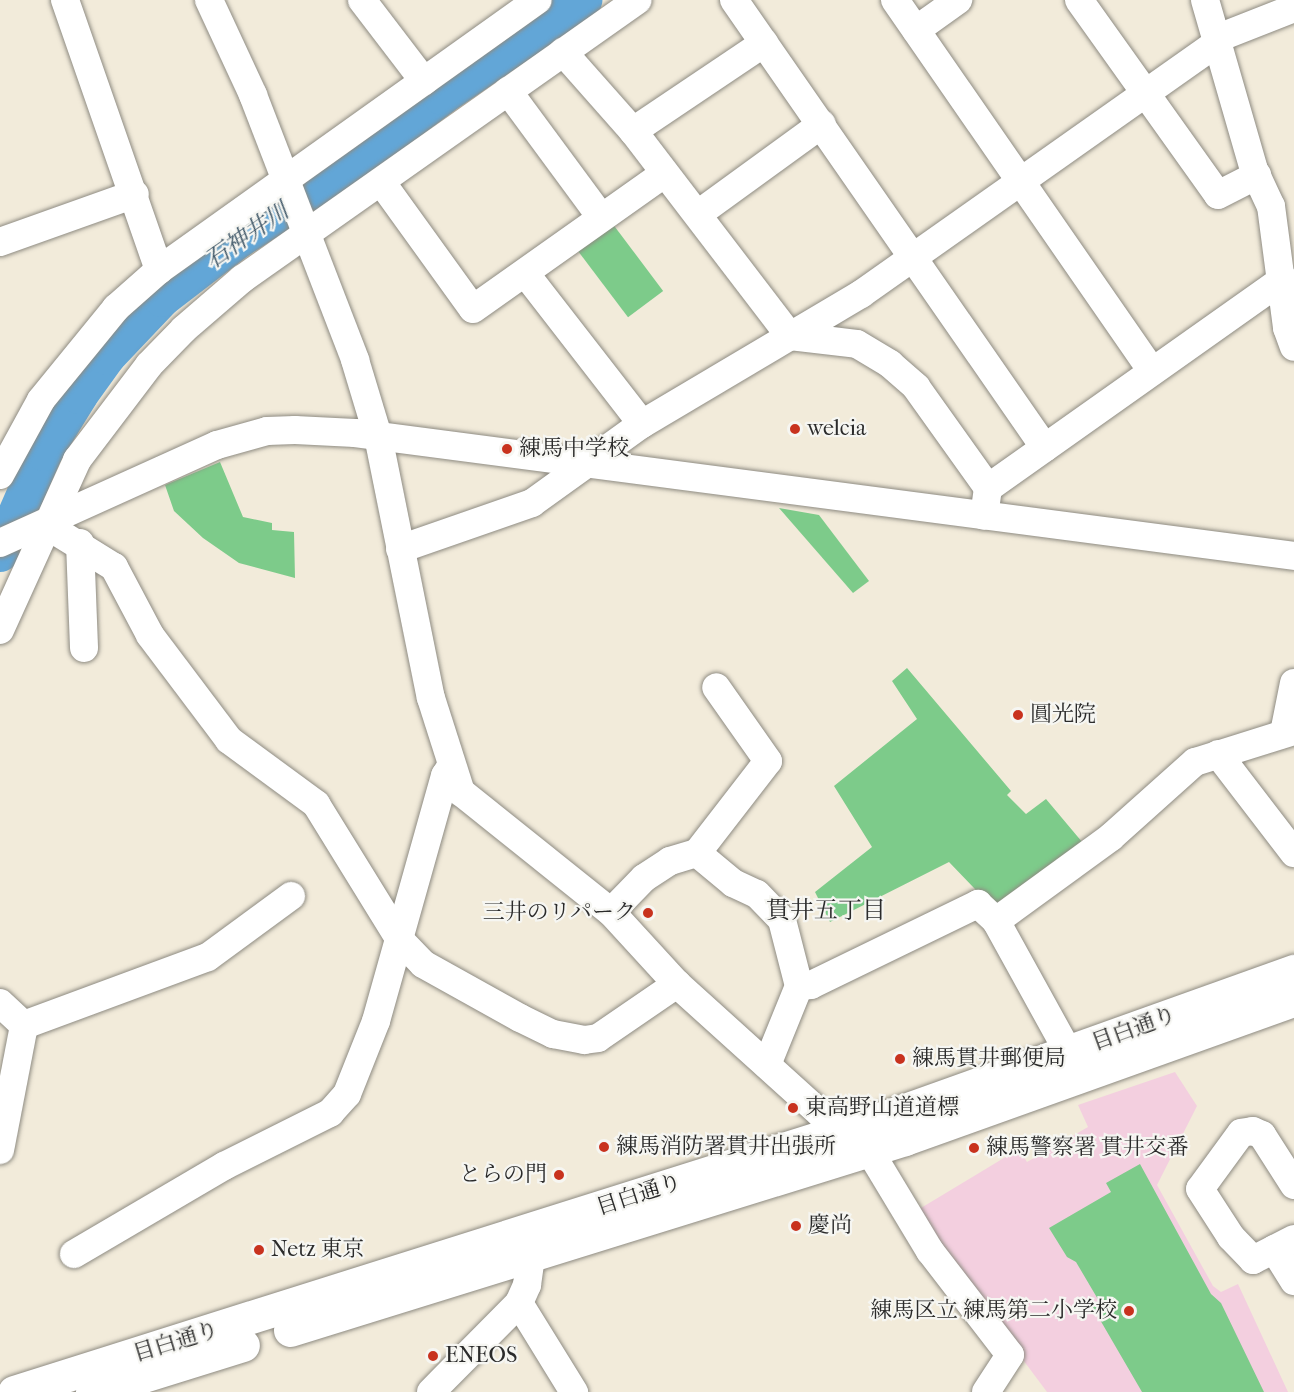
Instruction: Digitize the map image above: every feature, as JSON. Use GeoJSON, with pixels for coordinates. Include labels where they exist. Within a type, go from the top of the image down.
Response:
{"type":"FeatureCollection","features":[{"type":"Feature","properties":{"kind":"main road","name":"目白通り"},"geometry":{"type":"LineString","coordinates":[[14,1392],[856,1140],[1069,1053],[1293,996]]}},
{"type":"Feature","properties":{"kind":"main road","name":"目白通り"},"geometry":{"type":"LineString","coordinates":[[92,1392],[531,1256],[856,1140],[1293,996]]}},
{"type":"Feature","properties":{"kind":"street"},"geometry":{"type":"LineString","coordinates":[[65,0],[135,194],[159,270]]}},
{"type":"Feature","properties":{"kind":"street"},"geometry":{"type":"LineString","coordinates":[[209,0],[253,95],[344,328],[378,436],[431,698],[451,766],[465,798],[611,912],[677,984],[767,1065],[856,1140],[930,1251],[1010,1355],[986,1392]]}},
{"type":"Feature","properties":{"kind":"street"},"geometry":{"type":"LineString","coordinates":[[362,0],[424,81]]}},
{"type":"Feature","properties":{"kind":"street"},"geometry":{"type":"LineString","coordinates":[[0,630],[40,527],[77,460],[149,365],[242,279],[306,232],[382,183],[638,0]]}},
{"type":"Feature","properties":{"kind":"street"},"geometry":{"type":"LineString","coordinates":[[734,0],[1045,448]]}},
{"type":"Feature","properties":{"kind":"street"},"geometry":{"type":"LineString","coordinates":[[895,0],[1152,371]]}},
{"type":"Feature","properties":{"kind":"street"},"geometry":{"type":"LineString","coordinates":[[916,30],[958,0]]}},
{"type":"Feature","properties":{"kind":"street"},"geometry":{"type":"LineString","coordinates":[[1079,0],[1218,195],[1257,175]]}},
{"type":"Feature","properties":{"kind":"street"},"geometry":{"type":"LineString","coordinates":[[1205,0],[1219,40],[1257,175],[1271,206],[1283,279],[1287,328],[1294,347]]}},
{"type":"Feature","properties":{"kind":"street"},"geometry":{"type":"LineString","coordinates":[[0,475],[41,400],[116,308],[159,270],[532,2]]}},
{"type":"Feature","properties":{"kind":"street"},"geometry":{"type":"LineString","coordinates":[[400,549],[532,503],[642,424],[790,336],[913,257],[1022,183],[1219,40],[1294,8]]}},
{"type":"Feature","properties":{"kind":"street"},"geometry":{"type":"LineString","coordinates":[[633,131],[765,43]]}},
{"type":"Feature","properties":{"kind":"street"},"geometry":{"type":"LineString","coordinates":[[563,52],[633,131],[790,336],[857,345],[890,364],[916,387],[988,488],[984,516]]}},
{"type":"Feature","properties":{"kind":"street"},"geometry":{"type":"LineString","coordinates":[[508,91],[601,217]]}},
{"type":"Feature","properties":{"kind":"street"},"geometry":{"type":"LineString","coordinates":[[698,214],[822,124]]}},
{"type":"Feature","properties":{"kind":"street"},"geometry":{"type":"LineString","coordinates":[[382,183],[473,309],[665,173]]}},
{"type":"Feature","properties":{"kind":"street"},"geometry":{"type":"LineString","coordinates":[[0,242],[135,194]]}},
{"type":"Feature","properties":{"kind":"street"},"geometry":{"type":"LineString","coordinates":[[525,273],[642,424]]}},
{"type":"Feature","properties":{"kind":"street"},"geometry":{"type":"LineString","coordinates":[[988,488],[1283,279]]}},
{"type":"Feature","properties":{"kind":"street"},"geometry":{"type":"LineString","coordinates":[[0,543],[40,527],[195,454],[259,434],[295,430],[378,436],[1294,556]]}},
{"type":"Feature","properties":{"kind":"street"},"geometry":{"type":"LineString","coordinates":[[40,527],[80,543],[114,567],[150,635],[229,740],[316,804],[400,940],[423,964],[520,1018],[573,1039],[598,1038],[677,984]]}},
{"type":"Feature","properties":{"kind":"street"},"geometry":{"type":"LineString","coordinates":[[80,543],[84,648]]}},
{"type":"Feature","properties":{"kind":"street"},"geometry":{"type":"LineString","coordinates":[[996,921],[1111,837],[1195,762],[1289,732],[1294,682]]}},
{"type":"Feature","properties":{"kind":"street"},"geometry":{"type":"LineString","coordinates":[[611,912],[644,878],[670,861],[697,853],[768,761],[716,687]]}},
{"type":"Feature","properties":{"kind":"street"},"geometry":{"type":"LineString","coordinates":[[1218,754],[1294,853]]}},
{"type":"Feature","properties":{"kind":"street"},"geometry":{"type":"LineString","coordinates":[[75,1254],[224,1166],[330,1113],[347,1094],[376,1021],[445,776],[451,766]]}},
{"type":"Feature","properties":{"kind":"street"},"geometry":{"type":"LineString","coordinates":[[697,853],[776,911],[799,986],[767,1065]]}},
{"type":"Feature","properties":{"kind":"street"},"geometry":{"type":"LineString","coordinates":[[24,1025],[208,957],[291,896]]}},
{"type":"Feature","properties":{"kind":"street"},"geometry":{"type":"LineString","coordinates":[[799,986],[811,985],[978,904],[996,921],[1069,1053]]}},
{"type":"Feature","properties":{"kind":"street"},"geometry":{"type":"LineString","coordinates":[[0,1003],[24,1025]]}},
{"type":"Feature","properties":{"kind":"street"},"geometry":{"type":"LineString","coordinates":[[0,1150],[24,1025]]}},
{"type":"Feature","properties":{"kind":"street"},"geometry":{"type":"LineString","coordinates":[[1294,1185],[1262,1135],[1253,1131],[1242,1133],[1200,1189],[1231,1237],[1253,1260],[1284,1244],[1294,1281]]}},
{"type":"Feature","properties":{"kind":"street"},"geometry":{"type":"LineString","coordinates":[[439,1389],[519,1303],[527,1285],[531,1256]]}},
{"type":"Feature","properties":{"kind":"street"},"geometry":{"type":"LineString","coordinates":[[519,1303],[574,1392]]}},
{"type":"Feature","properties":{"kind":"shaded area"},"geometry":{"type":"Polygon","coordinates":[[[1175,1072],[1197,1106],[1157,1185],[1213,1286],[1221,1292],[1238,1284],[1288,1392],[1047,1392],[938,1246],[916,1211],[1019,1149],[1027,1162],[1088,1127],[1078,1105],[1175,1072]]]}},
{"type":"Feature","properties":{"kind":"green space"},"geometry":{"type":"Polygon","coordinates":[[[612,223],[663,291],[628,317],[577,249],[612,223]]]}},
{"type":"Feature","properties":{"kind":"green space"},"geometry":{"type":"Polygon","coordinates":[[[220,462],[243,517],[272,523],[272,530],[294,532],[295,578],[239,563],[203,538],[174,511],[165,485],[220,462]]]}},
{"type":"Feature","properties":{"kind":"green space"},"geometry":{"type":"Polygon","coordinates":[[[779,508],[819,515],[869,581],[853,593],[779,508]]]}},
{"type":"Feature","properties":{"kind":"green space"},"geometry":{"type":"Polygon","coordinates":[[[907,668],[1011,791],[1007,795],[1026,814],[1046,799],[1088,849],[999,914],[949,862],[830,922],[815,892],[872,847],[834,786],[917,719],[892,681],[907,668]]]}},
{"type":"Feature","properties":{"kind":"green space"},"geometry":{"type":"Polygon","coordinates":[[[1140,1164],[1211,1294],[1221,1303],[1264,1392],[1142,1392],[1092,1306],[1099,1301],[1076,1262],[1067,1257],[1049,1228],[1111,1192],[1106,1183],[1140,1164]]]}},
{"type":"Feature","properties":{"kind":"waterway","name":"石神井川"},"geometry":{"type":"LineString","coordinates":[[0,553],[44,452],[79,395],[107,356],[162,298],[239,239],[336,176],[442,96],[583,0]]}},
{"type":"Feature","properties":{"kind":"place","name":"welcia"},"geometry":{"type":"Point","coordinates":[795,429]}},
{"type":"Feature","properties":{"kind":"place","name":"練馬中学校"},"geometry":{"type":"Point","coordinates":[507,449]}},
{"type":"Feature","properties":{"kind":"place","name":"圓光院"},"geometry":{"type":"Point","coordinates":[1018,715]}},
{"type":"Feature","properties":{"kind":"place","name":"三井のリパーク"},"geometry":{"type":"Point","coordinates":[648,913]}},
{"type":"Feature","properties":{"kind":"place","name":"練馬貫井郵便局"},"geometry":{"type":"Point","coordinates":[900,1059]}},
{"type":"Feature","properties":{"kind":"place","name":"東高野山道道標"},"geometry":{"type":"Point","coordinates":[793,1108]}},
{"type":"Feature","properties":{"kind":"place","name":"練馬消防署貫井出張所"},"geometry":{"type":"Point","coordinates":[604,1147]}},
{"type":"Feature","properties":{"kind":"place","name":"練馬警察署 貫井交番"},"geometry":{"type":"Point","coordinates":[974,1148]}},
{"type":"Feature","properties":{"kind":"place","name":"とらの門"},"geometry":{"type":"Point","coordinates":[559,1175]}},
{"type":"Feature","properties":{"kind":"place","name":"慶尚"},"geometry":{"type":"Point","coordinates":[796,1226]}},
{"type":"Feature","properties":{"kind":"place","name":"Netz 東京"},"geometry":{"type":"Point","coordinates":[259,1250]}},
{"type":"Feature","properties":{"kind":"place","name":"練馬区立 練馬第二小学校"},"geometry":{"type":"Point","coordinates":[1129,1311]}},
{"type":"Feature","properties":{"kind":"place","name":"ENEOS"},"geometry":{"type":"Point","coordinates":[433,1356]}},
{"type":"Feature","properties":{"kind":"district","name":"貫井五丁目"},"geometry":{"type":"Point","coordinates":[826,911]}}]}
